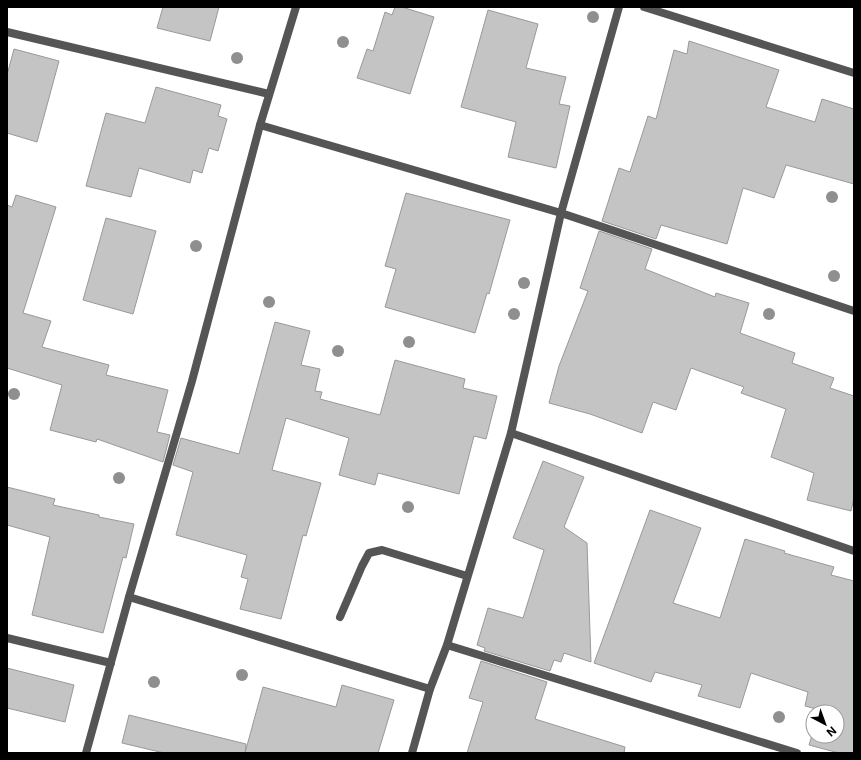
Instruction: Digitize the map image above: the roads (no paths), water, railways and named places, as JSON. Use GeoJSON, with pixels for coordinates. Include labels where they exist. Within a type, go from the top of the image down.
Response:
{"type":"FeatureCollection","features":[{"type":"Feature","properties":{"kind":"street"},"geometry":{"type":"LineString","coordinates":[[86,753],[129,597],[194,374],[260,125],[296,7]]}},
{"type":"Feature","properties":{"kind":"street"},"geometry":{"type":"LineString","coordinates":[[412,753],[430,689],[447,645],[511,433],[561,213],[619,7]]}},
{"type":"Feature","properties":{"kind":"street"},"geometry":{"type":"LineString","coordinates":[[644,7],[854,73]]}},
{"type":"Feature","properties":{"kind":"street"},"geometry":{"type":"LineString","coordinates":[[7,32],[269,94]]}},
{"type":"Feature","properties":{"kind":"street"},"geometry":{"type":"LineString","coordinates":[[260,125],[561,213],[854,311]]}},
{"type":"Feature","properties":{"kind":"street"},"geometry":{"type":"LineString","coordinates":[[511,433],[854,551]]}},
{"type":"Feature","properties":{"kind":"street"},"geometry":{"type":"LineString","coordinates":[[340,617],[369,553],[382,550],[467,576]]}},
{"type":"Feature","properties":{"kind":"street"},"geometry":{"type":"LineString","coordinates":[[129,597],[430,689]]}},
{"type":"Feature","properties":{"kind":"street"},"geometry":{"type":"LineString","coordinates":[[7,638],[111,663]]}},
{"type":"Feature","properties":{"kind":"street"},"geometry":{"type":"LineString","coordinates":[[447,645],[797,753]]}}]}
